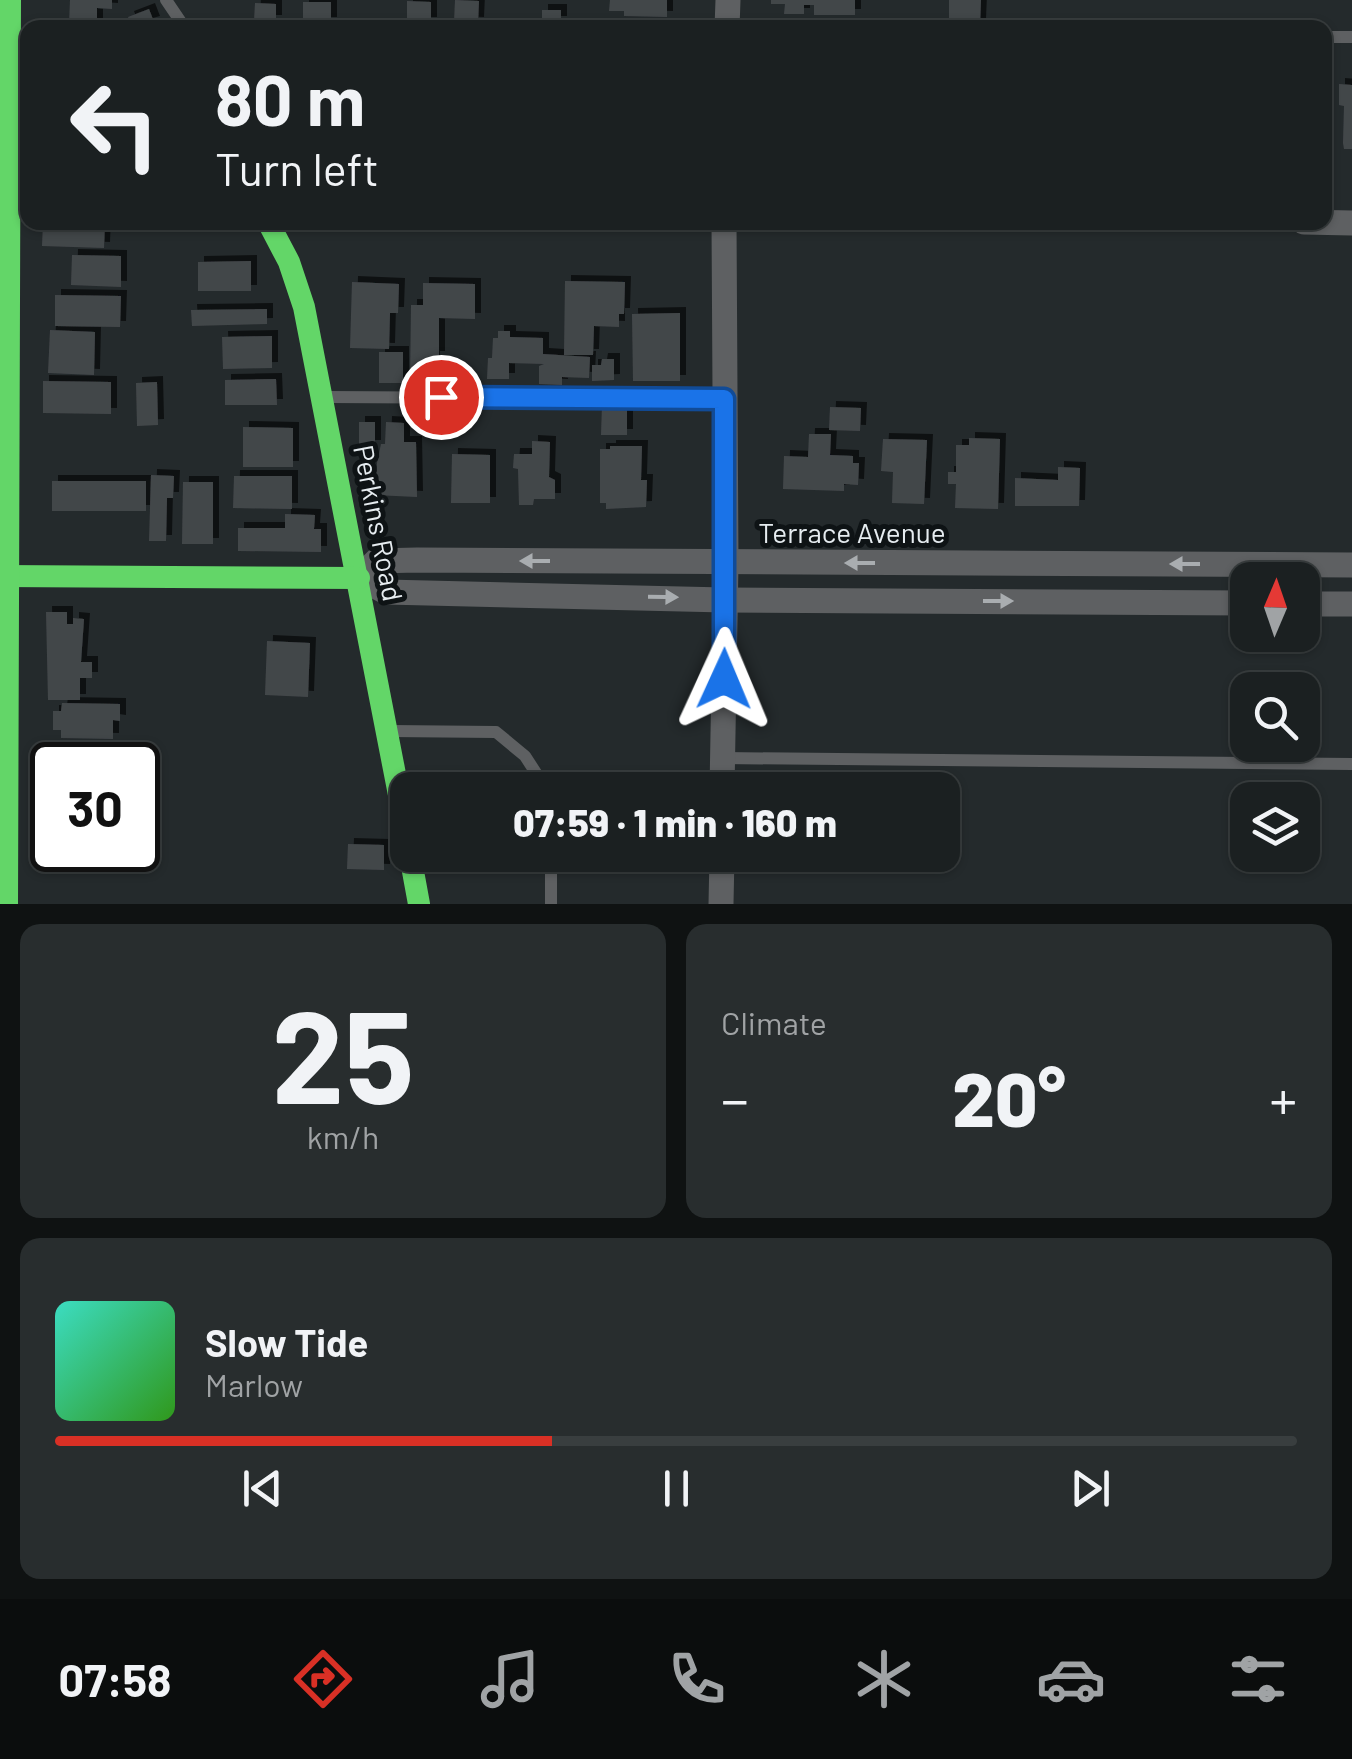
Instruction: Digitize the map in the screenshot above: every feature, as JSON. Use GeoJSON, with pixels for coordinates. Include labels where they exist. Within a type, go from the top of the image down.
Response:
{"type":"FeatureCollection","features":[{"type":"Feature","properties":{"kind":"street"},"geometry":{"type":"LineString","coordinates":[[6,904],[4,576],[10,0]]}},
{"type":"Feature","properties":{"kind":"street","name":"Perkins Road"},"geometry":{"type":"LineString","coordinates":[[272,230],[290,262],[304,306],[395,772]]}},
{"type":"Feature","properties":{"kind":"street"},"geometry":{"type":"LineString","coordinates":[[723,772],[724,230]]}},
{"type":"Feature","properties":{"kind":"street","name":"Terrace Avenue"},"geometry":{"type":"LineString","coordinates":[[358,578],[376,561],[1352,565]]}},
{"type":"Feature","properties":{"kind":"street","name":"Terrace Avenue"},"geometry":{"type":"LineString","coordinates":[[4,576],[358,578],[386,592],[725,600],[1230,603]]}},
{"type":"Feature","properties":{"kind":"street"},"geometry":{"type":"LineString","coordinates":[[1320,604],[1352,604]]}},
{"type":"Feature","properties":{"kind":"street"},"geometry":{"type":"LineString","coordinates":[[413,872],[419,904]]}},
{"type":"Feature","properties":{"kind":"street"},"geometry":{"type":"LineString","coordinates":[[721,904],[722,872]]}},
{"type":"Feature","properties":{"kind":"lane"},"geometry":{"type":"LineString","coordinates":[[323,397],[724,399]]}},
{"type":"Feature","properties":{"kind":"lane"},"geometry":{"type":"LineString","coordinates":[[388,731],[496,732],[525,756],[536,772]]}},
{"type":"Feature","properties":{"kind":"lane"},"geometry":{"type":"LineString","coordinates":[[723,758],[1352,764]]}},
{"type":"Feature","properties":{"kind":"lane"},"geometry":{"type":"LineString","coordinates":[[551,872],[551,904]]}},
{"type":"Feature","properties":{"kind":"building"},"geometry":{"type":"Polygon","coordinates":[[[70,0],[112,0],[112,9],[97,8],[97,20],[69,20],[70,0]]]}},
{"type":"Feature","properties":{"kind":"building"},"geometry":{"type":"Polygon","coordinates":[[[455,0],[479,1],[478,20],[454,20],[455,0]]]}},
{"type":"Feature","properties":{"kind":"building"},"geometry":{"type":"Polygon","coordinates":[[[610,0],[667,0],[667,17],[624,16],[624,11],[609,11],[610,0]]]}},
{"type":"Feature","properties":{"kind":"building"},"geometry":{"type":"Polygon","coordinates":[[[771,0],[855,0],[855,15],[814,15],[814,5],[804,5],[804,14],[784,14],[785,4],[771,4],[771,0]]]}},
{"type":"Feature","properties":{"kind":"building"},"geometry":{"type":"Polygon","coordinates":[[[949,0],[981,0],[980,20],[949,20],[949,0]]]}},
{"type":"Feature","properties":{"kind":"building"},"geometry":{"type":"Polygon","coordinates":[[[407,1],[431,2],[431,20],[407,20],[407,1]]]}},
{"type":"Feature","properties":{"kind":"building"},"geometry":{"type":"Polygon","coordinates":[[[303,2],[331,2],[331,20],[303,20],[303,2]]]}},
{"type":"Feature","properties":{"kind":"building"},"geometry":{"type":"Polygon","coordinates":[[[255,3],[276,4],[276,20],[254,20],[255,3]]]}},
{"type":"Feature","properties":{"kind":"building"},"geometry":{"type":"Polygon","coordinates":[[[149,9],[153,20],[129,20],[128,17],[149,9]]]}},
{"type":"Feature","properties":{"kind":"building"},"geometry":{"type":"Polygon","coordinates":[[[542,10],[561,10],[561,20],[542,20],[542,10]]]}},
{"type":"Feature","properties":{"kind":"building"},"geometry":{"type":"Polygon","coordinates":[[[1339,84],[1352,85],[1352,149],[1344,149],[1344,106],[1339,105],[1339,84]]]}},
{"type":"Feature","properties":{"kind":"building"},"geometry":{"type":"Polygon","coordinates":[[[43,230],[105,230],[104,248],[42,246],[43,230]]]}},
{"type":"Feature","properties":{"kind":"building"},"geometry":{"type":"Polygon","coordinates":[[[72,255],[121,256],[121,287],[71,285],[72,255]]]}},
{"type":"Feature","properties":{"kind":"building"},"geometry":{"type":"Polygon","coordinates":[[[251,261],[251,291],[198,291],[198,262],[251,261]]]}},
{"type":"Feature","properties":{"kind":"building"},"geometry":{"type":"Polygon","coordinates":[[[565,281],[625,282],[624,314],[619,314],[619,327],[594,326],[593,355],[564,355],[565,281]]]}},
{"type":"Feature","properties":{"kind":"building"},"geometry":{"type":"Polygon","coordinates":[[[352,282],[399,284],[398,313],[390,313],[389,349],[350,348],[352,282]]]}},
{"type":"Feature","properties":{"kind":"building"},"geometry":{"type":"Polygon","coordinates":[[[423,283],[475,284],[475,319],[439,318],[434,384],[410,383],[411,305],[423,305],[423,283]]]}},
{"type":"Feature","properties":{"kind":"building"},"geometry":{"type":"Polygon","coordinates":[[[55,295],[121,296],[120,327],[55,326],[55,295]]]}},
{"type":"Feature","properties":{"kind":"building"},"geometry":{"type":"Polygon","coordinates":[[[267,309],[267,324],[192,326],[191,310],[267,309]]]}},
{"type":"Feature","properties":{"kind":"building"},"geometry":{"type":"Polygon","coordinates":[[[680,313],[680,381],[633,381],[632,314],[680,313]]]}},
{"type":"Feature","properties":{"kind":"building"},"geometry":{"type":"Polygon","coordinates":[[[50,330],[95,332],[94,375],[48,373],[50,330]]]}},
{"type":"Feature","properties":{"kind":"building"},"geometry":{"type":"Polygon","coordinates":[[[498,331],[510,331],[510,337],[543,338],[543,354],[590,357],[589,378],[562,377],[562,385],[539,384],[539,366],[544,364],[509,363],[509,379],[487,379],[488,358],[492,358],[493,338],[498,338],[498,331]]]}},
{"type":"Feature","properties":{"kind":"building"},"geometry":{"type":"Polygon","coordinates":[[[272,336],[272,368],[223,369],[222,337],[272,336]]]}},
{"type":"Feature","properties":{"kind":"building"},"geometry":{"type":"Polygon","coordinates":[[[379,352],[403,352],[403,383],[379,383],[379,352]]]}},
{"type":"Feature","properties":{"kind":"building"},"geometry":{"type":"Polygon","coordinates":[[[602,359],[614,359],[614,380],[592,381],[592,365],[601,365],[602,359]]]}},
{"type":"Feature","properties":{"kind":"building"},"geometry":{"type":"Polygon","coordinates":[[[276,379],[277,405],[225,405],[225,380],[276,379]]]}},
{"type":"Feature","properties":{"kind":"building"},"geometry":{"type":"Polygon","coordinates":[[[43,381],[111,382],[111,414],[43,413],[43,381]]]}},
{"type":"Feature","properties":{"kind":"building"},"geometry":{"type":"Polygon","coordinates":[[[157,382],[158,425],[137,426],[136,383],[157,382]]]}},
{"type":"Feature","properties":{"kind":"building"},"geometry":{"type":"Polygon","coordinates":[[[602,405],[627,406],[627,435],[601,435],[602,405]]]}},
{"type":"Feature","properties":{"kind":"building"},"geometry":{"type":"Polygon","coordinates":[[[830,407],[861,408],[860,431],[829,430],[830,407]]]}},
{"type":"Feature","properties":{"kind":"building"},"geometry":{"type":"Polygon","coordinates":[[[359,422],[375,422],[375,446],[359,446],[359,422]]]}},
{"type":"Feature","properties":{"kind":"building"},"geometry":{"type":"Polygon","coordinates":[[[386,422],[404,423],[404,442],[416,442],[417,497],[375,495],[386,422]]]}},
{"type":"Feature","properties":{"kind":"building"},"geometry":{"type":"Polygon","coordinates":[[[243,427],[293,428],[293,467],[243,467],[243,427]]]}},
{"type":"Feature","properties":{"kind":"building"},"geometry":{"type":"Polygon","coordinates":[[[809,434],[831,434],[830,455],[853,456],[853,463],[859,463],[858,485],[844,484],[844,491],[783,489],[784,456],[808,457],[809,434]]]}},
{"type":"Feature","properties":{"kind":"building"},"geometry":{"type":"Polygon","coordinates":[[[969,438],[1000,439],[998,509],[955,508],[956,484],[948,484],[948,472],[956,472],[956,445],[969,445],[969,438]]]}},
{"type":"Feature","properties":{"kind":"building"},"geometry":{"type":"Polygon","coordinates":[[[883,439],[927,440],[924,504],[892,503],[893,472],[881,471],[883,439]]]}},
{"type":"Feature","properties":{"kind":"building"},"geometry":{"type":"Polygon","coordinates":[[[532,441],[550,442],[549,477],[555,480],[555,499],[534,499],[533,505],[519,505],[514,454],[532,454],[532,441]]]}},
{"type":"Feature","properties":{"kind":"building"},"geometry":{"type":"Polygon","coordinates":[[[642,446],[641,480],[647,480],[646,507],[606,509],[606,503],[600,503],[600,449],[642,446]]]}},
{"type":"Feature","properties":{"kind":"building"},"geometry":{"type":"Polygon","coordinates":[[[452,454],[490,455],[490,503],[451,503],[452,454]]]}},
{"type":"Feature","properties":{"kind":"building"},"geometry":{"type":"Polygon","coordinates":[[[1058,467],[1080,468],[1079,506],[1015,506],[1015,478],[1058,480],[1058,467]]]}},
{"type":"Feature","properties":{"kind":"building"},"geometry":{"type":"Polygon","coordinates":[[[151,475],[174,476],[173,498],[167,498],[166,541],[149,541],[151,475]]]}},
{"type":"Feature","properties":{"kind":"building"},"geometry":{"type":"Polygon","coordinates":[[[234,476],[292,476],[292,509],[233,508],[234,476]]]}},
{"type":"Feature","properties":{"kind":"building"},"geometry":{"type":"Polygon","coordinates":[[[52,481],[146,481],[146,511],[52,511],[52,481]]]}},
{"type":"Feature","properties":{"kind":"building"},"geometry":{"type":"Polygon","coordinates":[[[183,482],[213,482],[213,544],[182,544],[183,482]]]}},
{"type":"Feature","properties":{"kind":"building"},"geometry":{"type":"Polygon","coordinates":[[[285,514],[315,515],[314,529],[321,529],[321,552],[238,551],[238,528],[285,528],[285,514]]]}},
{"type":"Feature","properties":{"kind":"building"},"geometry":{"type":"Polygon","coordinates":[[[46,612],[67,612],[67,624],[73,624],[73,618],[84,619],[81,662],[92,662],[92,678],[80,678],[80,700],[48,700],[46,612]]]}},
{"type":"Feature","properties":{"kind":"building"},"geometry":{"type":"Polygon","coordinates":[[[267,641],[310,643],[308,697],[265,695],[267,641]]]}},
{"type":"Feature","properties":{"kind":"building"},"geometry":{"type":"Polygon","coordinates":[[[62,703],[120,704],[120,721],[113,720],[113,739],[61,738],[61,730],[53,730],[53,711],[61,711],[62,703]]]}},
{"type":"Feature","properties":{"kind":"building"},"geometry":{"type":"Polygon","coordinates":[[[348,844],[384,845],[384,870],[347,869],[348,844]]]}},
{"type":"Feature","properties":{"kind":"traffic: fast"},"geometry":{"type":"LineString","coordinates":[[7,904],[10,0]]}},
{"type":"Feature","properties":{"kind":"traffic: fast"},"geometry":{"type":"LineString","coordinates":[[272,230],[289,262],[304,307],[395,772]]}},
{"type":"Feature","properties":{"kind":"traffic: fast"},"geometry":{"type":"LineString","coordinates":[[0,576],[359,578]]}},
{"type":"Feature","properties":{"kind":"traffic: fast"},"geometry":{"type":"LineString","coordinates":[[413,872],[419,904]]}},
{"type":"Feature","properties":{"kind":"route"},"geometry":{"type":"LineString","coordinates":[[441,397],[724,399],[724,679]]}}]}
